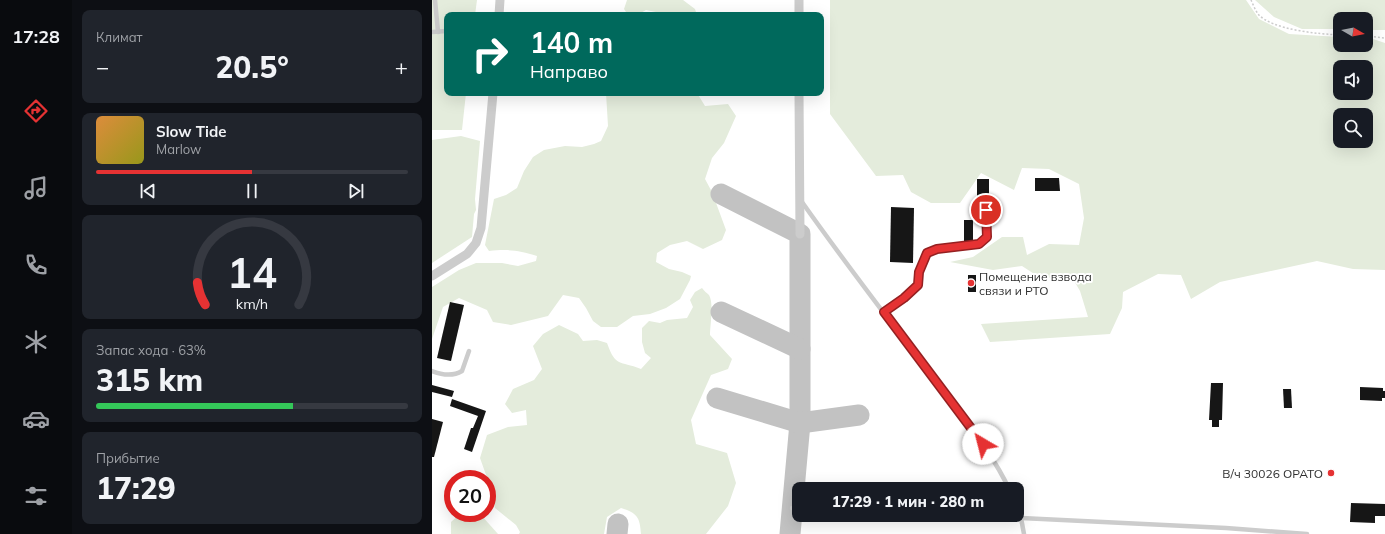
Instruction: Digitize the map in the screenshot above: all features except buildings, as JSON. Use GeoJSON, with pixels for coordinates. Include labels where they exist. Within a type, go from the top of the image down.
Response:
{"type":"FeatureCollection","features":[{"type":"Feature","properties":{"kind":"street"},"geometry":{"type":"LineString","coordinates":[[499,12],[500,0]]}},
{"type":"Feature","properties":{"kind":"street"},"geometry":{"type":"LineString","coordinates":[[799,0],[799,12]]}},
{"type":"Feature","properties":{"kind":"street"},"geometry":{"type":"LineString","coordinates":[[432,276],[466,254],[476,243],[481,228],[493,96]]}},
{"type":"Feature","properties":{"kind":"street"},"geometry":{"type":"LineString","coordinates":[[799,96],[800,234]]}},
{"type":"Feature","properties":{"kind":"lane"},"geometry":{"type":"LineString","coordinates":[[436,0],[438,32]]}},
{"type":"Feature","properties":{"kind":"lane"},"geometry":{"type":"LineString","coordinates":[[432,32],[444,31]]}},
{"type":"Feature","properties":{"kind":"lane"},"geometry":{"type":"LineString","coordinates":[[800,199],[843,260],[983,444],[1006,482]]}},
{"type":"Feature","properties":{"kind":"lane"},"geometry":{"type":"LineString","coordinates":[[884,312],[904,298],[918,285],[919,272],[927,253],[937,249],[979,244],[987,237],[986,210]]}},
{"type":"Feature","properties":{"kind":"lane"},"geometry":{"type":"LineString","coordinates":[[432,371],[439,374],[455,376],[462,371],[470,351]]}},
{"type":"Feature","properties":{"kind":"lane"},"geometry":{"type":"LineString","coordinates":[[1024,518],[1226,528],[1307,534]]}},
{"type":"Feature","properties":{"kind":"lane"},"geometry":{"type":"LineString","coordinates":[[1022,522],[1024,534]]}},
{"type":"Feature","properties":{"kind":"path"},"geometry":{"type":"LineString","coordinates":[[1251,0],[1258,14],[1266,20],[1285,27],[1310,33],[1333,35]]}},
{"type":"Feature","properties":{"kind":"path"},"geometry":{"type":"LineString","coordinates":[[1373,37],[1385,38]]}},
{"type":"Feature","properties":{"kind":"green space"},"geometry":{"type":"Polygon","coordinates":[[[432,0],[477,0],[475,12],[444,12],[444,96],[466,96],[462,130],[432,130],[432,0]]]}},
{"type":"Feature","properties":{"kind":"green space"},"geometry":{"type":"Polygon","coordinates":[[[627,0],[683,0],[695,9],[696,12],[656,12],[646,10],[642,12],[626,12],[624,9],[627,0]]]}},
{"type":"Feature","properties":{"kind":"green space"},"geometry":{"type":"Polygon","coordinates":[[[830,0],[1246,0],[1259,19],[1289,34],[1333,37],[1333,52],[1373,52],[1373,39],[1385,43],[1385,270],[1353,269],[1317,261],[1220,282],[1191,299],[1181,275],[1158,274],[1123,292],[1122,308],[1110,334],[990,342],[981,324],[1088,317],[1080,291],[1070,274],[1042,279],[1022,266],[993,270],[950,262],[973,257],[1002,237],[1023,237],[1027,255],[1049,244],[1079,245],[1084,218],[1079,184],[1049,169],[1022,168],[1014,190],[981,173],[960,203],[931,203],[911,192],[903,175],[876,176],[830,114],[830,0]]]}},
{"type":"Feature","properties":{"kind":"green space"},"geometry":{"type":"Polygon","coordinates":[[[1255,0],[1385,0],[1385,30],[1373,30],[1373,12],[1333,12],[1333,29],[1302,29],[1274,17],[1255,0]]]}},
{"type":"Feature","properties":{"kind":"green space"},"geometry":{"type":"Polygon","coordinates":[[[606,96],[699,96],[705,106],[728,104],[736,116],[724,143],[712,158],[705,179],[712,192],[726,230],[722,240],[703,249],[687,241],[670,245],[657,253],[656,262],[669,269],[691,276],[680,299],[666,308],[650,314],[633,316],[617,327],[601,327],[593,321],[579,298],[563,295],[548,316],[511,325],[493,322],[487,310],[459,298],[443,307],[432,339],[432,287],[459,270],[476,263],[502,263],[518,266],[536,261],[537,256],[524,252],[507,250],[489,251],[485,245],[494,199],[506,195],[517,188],[524,171],[533,157],[544,150],[565,146],[582,147],[594,144],[601,141],[608,126],[606,96]]]}},
{"type":"Feature","properties":{"kind":"green space"},"geometry":{"type":"Polygon","coordinates":[[[461,136],[480,141],[475,199],[476,210],[474,214],[472,237],[432,263],[432,140],[461,136]]]}},
{"type":"Feature","properties":{"kind":"green space"},"geometry":{"type":"Polygon","coordinates":[[[702,288],[709,295],[711,303],[710,335],[732,359],[728,369],[711,375],[691,420],[696,444],[727,453],[736,483],[728,506],[706,534],[641,534],[640,523],[637,516],[621,508],[607,517],[604,534],[519,534],[520,532],[516,525],[496,509],[496,470],[484,470],[480,458],[487,435],[508,427],[527,425],[526,410],[512,413],[505,404],[513,389],[534,380],[542,369],[533,346],[543,334],[559,325],[578,334],[583,341],[597,340],[607,343],[616,360],[641,369],[651,358],[645,353],[642,342],[642,328],[649,321],[660,323],[667,320],[687,318],[693,307],[690,300],[695,292],[702,288]]]}},
{"type":"Feature","properties":{"kind":"green space"},"geometry":{"type":"Polygon","coordinates":[[[451,522],[487,522],[498,534],[451,534],[451,522]]]}},
{"type":"Feature","properties":{"kind":"taxiway"},"geometry":{"type":"LineString","coordinates":[[721,194],[800,234],[800,423],[790,534]]}},
{"type":"Feature","properties":{"kind":"taxiway"},"geometry":{"type":"LineString","coordinates":[[721,312],[800,349]]}},
{"type":"Feature","properties":{"kind":"taxiway"},"geometry":{"type":"LineString","coordinates":[[717,398],[800,423],[859,415]]}},
{"type":"Feature","properties":{"kind":"taxiway"},"geometry":{"type":"LineString","coordinates":[[617,534],[618,524]]}},
{"type":"Feature","properties":{"kind":"place","name":"Помещение взвода связи и РТО"},"geometry":{"type":"Point","coordinates":[971,283]}},
{"type":"Feature","properties":{"kind":"place","name":"В/ч 30026 ОРАТО"},"geometry":{"type":"Point","coordinates":[1331,473]}},
{"type":"Feature","properties":{"kind":"route"},"geometry":{"type":"LineString","coordinates":[[983,444],[884,312],[904,298],[918,285],[919,272],[927,253],[937,249],[979,244],[987,237],[986,210]]}}]}
